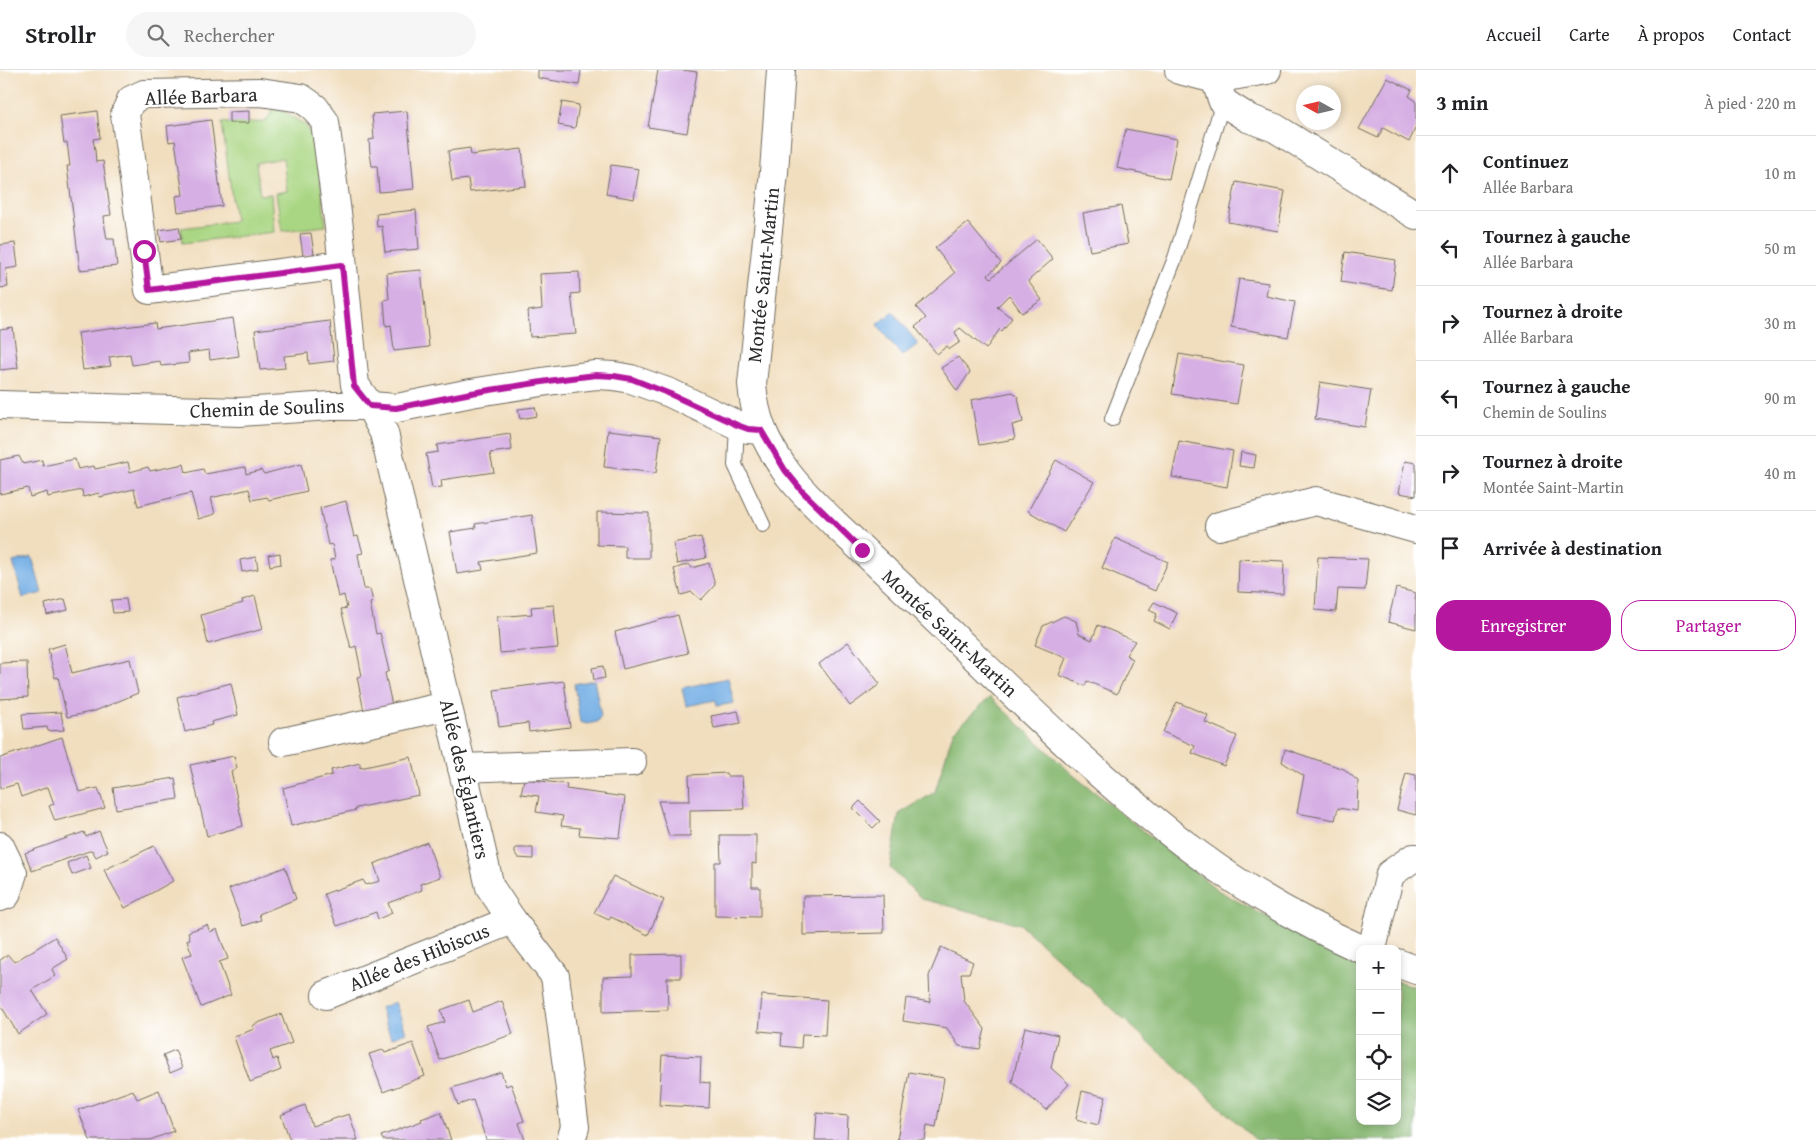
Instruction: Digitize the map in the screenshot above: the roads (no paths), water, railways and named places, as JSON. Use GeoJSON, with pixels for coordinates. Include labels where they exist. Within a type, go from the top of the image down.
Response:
{"type":"FeatureCollection","features":[{"type":"Feature","properties":{"kind":"street","name":"Montée Saint-Martin"},"geometry":{"type":"LineString","coordinates":[[781,70],[774,172],[752,384],[754,404],[749,428],[803,492],[1084,760],[1161,825],[1227,874],[1275,905],[1319,930],[1356,947]]}},
{"type":"Feature","properties":{"kind":"street"},"geometry":{"type":"LineString","coordinates":[[1179,70],[1226,86],[1242,86],[1251,103],[1275,128],[1416,215]]}},
{"type":"Feature","properties":{"kind":"street"},"geometry":{"type":"LineString","coordinates":[[1226,86],[1267,70]]}},
{"type":"Feature","properties":{"kind":"street","name":"Allée Barbara"},"geometry":{"type":"LineString","coordinates":[[342,265],[149,290],[125,114],[131,100],[144,94],[260,92],[301,98],[315,108],[325,122],[342,265],[354,386],[370,406]]}},
{"type":"Feature","properties":{"kind":"street","name":"Chemin de Soulins"},"geometry":{"type":"LineString","coordinates":[[0,405],[232,412],[332,406],[396,408],[471,393],[596,375],[632,379],[749,428]]}},
{"type":"Feature","properties":{"kind":"street","name":"Allée des Églantiers"},"geometry":{"type":"LineString","coordinates":[[370,406],[384,433],[490,887],[512,920],[555,976],[575,1127],[571,1140]]}},
{"type":"Feature","properties":{"kind":"street"},"geometry":{"type":"LineString","coordinates":[[1218,526],[1316,501],[1416,528]]}},
{"type":"Feature","properties":{"kind":"street"},"geometry":{"type":"LineString","coordinates":[[283,742],[447,706]]}},
{"type":"Feature","properties":{"kind":"street"},"geometry":{"type":"LineString","coordinates":[[462,768],[632,762]]}},
{"type":"Feature","properties":{"kind":"street"},"geometry":{"type":"LineString","coordinates":[[0,846],[13,873],[6,895],[0,897]]}},
{"type":"Feature","properties":{"kind":"street"},"geometry":{"type":"LineString","coordinates":[[1373,945],[1390,874],[1413,858],[1416,858]]}},
{"type":"Feature","properties":{"kind":"street","name":"Allée des Hibiscus"},"geometry":{"type":"LineString","coordinates":[[326,995],[512,920]]}},
{"type":"Feature","properties":{"kind":"street"},"geometry":{"type":"LineString","coordinates":[[1401,964],[1416,970]]}},
{"type":"Feature","properties":{"kind":"lane"},"geometry":{"type":"LineString","coordinates":[[1112,419],[1175,258],[1226,86]]}},
{"type":"Feature","properties":{"kind":"lane"},"geometry":{"type":"LineString","coordinates":[[749,428],[735,465],[762,525]]}},
{"type":"Feature","properties":{"kind":"water"},"geometry":{"type":"Polygon","coordinates":[[[893,312],[918,344],[902,356],[877,325],[893,312]]]}},
{"type":"Feature","properties":{"kind":"water"},"geometry":{"type":"Polygon","coordinates":[[[32,557],[42,593],[23,598],[13,562],[32,557]]]}},
{"type":"Feature","properties":{"kind":"water"},"geometry":{"type":"Polygon","coordinates":[[[728,678],[734,703],[717,706],[716,700],[686,706],[682,688],[728,678]]]}},
{"type":"Feature","properties":{"kind":"water"},"geometry":{"type":"Polygon","coordinates":[[[594,680],[601,716],[597,722],[587,724],[580,722],[574,684],[594,680]]]}},
{"type":"Feature","properties":{"kind":"water"},"geometry":{"type":"Polygon","coordinates":[[[395,1002],[406,1032],[391,1038],[380,1008],[395,1002]]]}}]}
